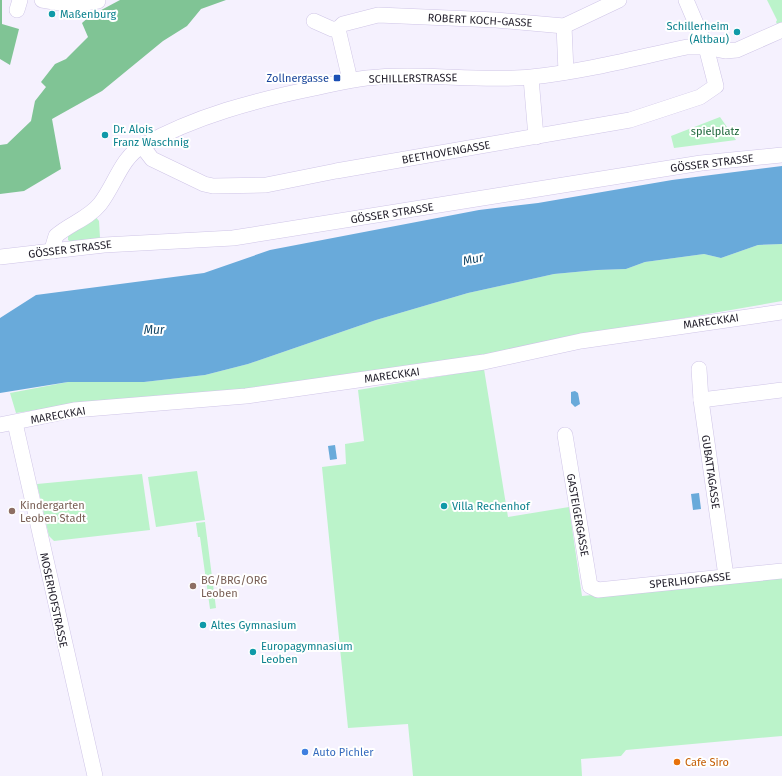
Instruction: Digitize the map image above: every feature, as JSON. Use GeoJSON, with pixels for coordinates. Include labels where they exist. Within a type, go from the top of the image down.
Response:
{"type":"FeatureCollection","features":[{"type":"Feature","properties":{"kind":"street"},"geometry":{"type":"LineString","coordinates":[[44,0],[72,5],[98,1]]}},
{"type":"Feature","properties":{"kind":"street","name":"ROBERT KOCH-GASSE"},"geometry":{"type":"LineString","coordinates":[[338,29],[348,23],[378,15],[496,20],[564,26],[620,0]]}},
{"type":"Feature","properties":{"kind":"street"},"geometry":{"type":"LineString","coordinates":[[686,0],[706,48]]}},
{"type":"Feature","properties":{"kind":"street"},"geometry":{"type":"LineString","coordinates":[[314,21],[332,29],[338,29],[350,80]]}},
{"type":"Feature","properties":{"kind":"street"},"geometry":{"type":"LineString","coordinates":[[564,26],[566,72]]}},
{"type":"Feature","properties":{"kind":"street","name":"SCHILLERSTRASSE"},"geometry":{"type":"LineString","coordinates":[[54,251],[53,246],[56,236],[90,214],[100,204],[121,168],[133,153],[142,146],[185,126],[243,105],[350,80],[408,76],[531,78],[687,47],[725,51],[737,50],[782,30]]}},
{"type":"Feature","properties":{"kind":"street","name":"BEETHOVENGASSE"},"geometry":{"type":"LineString","coordinates":[[142,146],[152,159],[204,184],[213,186],[259,186],[630,120],[700,97],[716,86],[706,48]]}},
{"type":"Feature","properties":{"kind":"street"},"geometry":{"type":"LineString","coordinates":[[531,78],[536,137]]}},
{"type":"Feature","properties":{"kind":"street","name":"GÖSSER STRASSE"},"geometry":{"type":"LineString","coordinates":[[2,253],[54,251],[104,244],[233,238],[701,162],[782,155]]}},
{"type":"Feature","properties":{"kind":"street","name":"MARECKKAI"},"geometry":{"type":"LineString","coordinates":[[0,425],[74,410],[246,396],[484,362],[581,341],[782,312]]}},
{"type":"Feature","properties":{"kind":"street","name":"GUBATTAGASSE"},"geometry":{"type":"LineString","coordinates":[[699,369],[701,400],[726,576]]}},
{"type":"Feature","properties":{"kind":"street"},"geometry":{"type":"LineString","coordinates":[[701,400],[782,390]]}},
{"type":"Feature","properties":{"kind":"street","name":"MOSERHOFSTRASSE"},"geometry":{"type":"LineString","coordinates":[[15,423],[95,776]]}},
{"type":"Feature","properties":{"kind":"street","name":"GASTEIGERGASSE"},"geometry":{"type":"LineString","coordinates":[[565,435],[590,586],[598,590]]}},
{"type":"Feature","properties":{"kind":"street","name":"SPERLHOFGASSE"},"geometry":{"type":"LineString","coordinates":[[598,590],[782,571]]}},
{"type":"Feature","properties":{"kind":"green space"},"geometry":{"type":"Polygon","coordinates":[[[0,0],[2,0],[2,24],[19,29],[10,65],[0,59],[0,0]]]}},
{"type":"Feature","properties":{"kind":"green space"},"geometry":{"type":"Polygon","coordinates":[[[120,0],[226,0],[201,9],[187,26],[163,41],[102,91],[52,119],[61,169],[24,191],[0,194],[0,145],[7,144],[31,121],[35,101],[46,87],[41,82],[55,64],[66,59],[88,37],[82,23],[90,16],[120,0]]]}},
{"type":"Feature","properties":{"kind":"green space"},"geometry":{"type":"Polygon","coordinates":[[[767,0],[782,0],[782,22],[777,24],[777,20],[767,0]]]}},
{"type":"Feature","properties":{"kind":"green space","name":"spielplatz"},"geometry":{"type":"Polygon","coordinates":[[[720,117],[736,140],[674,148],[671,136],[720,117]]]}},
{"type":"Feature","properties":{"kind":"green space"},"geometry":{"type":"Polygon","coordinates":[[[95,216],[99,221],[100,238],[72,243],[68,240],[68,235],[95,216]]]}},
{"type":"Feature","properties":{"kind":"green space"},"geometry":{"type":"Polygon","coordinates":[[[782,244],[782,301],[581,336],[481,356],[272,389],[79,404],[16,413],[10,393],[68,382],[144,382],[205,375],[248,364],[376,320],[468,293],[554,274],[626,269],[645,262],[704,254],[721,258],[758,245],[782,244]]]}},
{"type":"Feature","properties":{"kind":"green space"},"geometry":{"type":"Polygon","coordinates":[[[484,369],[508,517],[569,507],[582,596],[782,577],[782,736],[626,750],[621,756],[581,759],[582,776],[413,776],[408,724],[348,728],[322,467],[346,464],[345,444],[364,441],[358,390],[484,369]]]}},
{"type":"Feature","properties":{"kind":"green space"},"geometry":{"type":"Polygon","coordinates":[[[197,471],[205,520],[156,527],[148,477],[197,471]]]}},
{"type":"Feature","properties":{"kind":"green space"},"geometry":{"type":"Polygon","coordinates":[[[142,474],[150,530],[54,541],[49,536],[37,484],[142,474]]]}},
{"type":"Feature","properties":{"kind":"green space"},"geometry":{"type":"Polygon","coordinates":[[[205,522],[216,608],[210,609],[200,537],[198,537],[196,523],[205,522]]]}},
{"type":"Feature","properties":{"kind":"water","name":"Mur"},"geometry":{"type":"Polygon","coordinates":[[[782,166],[782,244],[758,245],[721,258],[704,254],[645,262],[626,269],[554,274],[468,293],[376,320],[248,364],[205,375],[144,382],[68,382],[0,393],[0,318],[36,295],[204,273],[270,250],[479,210],[538,203],[672,180],[782,166]]]}},
{"type":"Feature","properties":{"kind":"water"},"geometry":{"type":"Polygon","coordinates":[[[575,391],[578,393],[580,404],[575,407],[571,403],[571,392],[575,391]]]}},
{"type":"Feature","properties":{"kind":"water"},"geometry":{"type":"Polygon","coordinates":[[[335,445],[337,459],[330,460],[328,446],[335,445]]]}},
{"type":"Feature","properties":{"kind":"water"},"geometry":{"type":"Polygon","coordinates":[[[699,493],[701,509],[693,510],[691,494],[699,493]]]}},
{"type":"Feature","properties":{"kind":"place","name":"Maßenburg"},"geometry":{"type":"Point","coordinates":[52,14]}},
{"type":"Feature","properties":{"kind":"place","name":"Schillerheim (Altbau)"},"geometry":{"type":"Point","coordinates":[737,32]}},
{"type":"Feature","properties":{"kind":"place","name":"Zollnergasse"},"geometry":{"type":"Point","coordinates":[337,78]}},
{"type":"Feature","properties":{"kind":"place","name":"Dr. Alois Franz Waschnig"},"geometry":{"type":"Point","coordinates":[105,135]}},
{"type":"Feature","properties":{"kind":"place","name":"Villa Rechenhof"},"geometry":{"type":"Point","coordinates":[444,506]}},
{"type":"Feature","properties":{"kind":"place","name":"Kindergarten Leoben Stadt"},"geometry":{"type":"Point","coordinates":[12,511]}},
{"type":"Feature","properties":{"kind":"place","name":"BG/BRG/ORG Leoben"},"geometry":{"type":"Point","coordinates":[193,586]}},
{"type":"Feature","properties":{"kind":"place","name":"Altes Gymnasium"},"geometry":{"type":"Point","coordinates":[203,625]}},
{"type":"Feature","properties":{"kind":"place","name":"Europagymnasium Leoben"},"geometry":{"type":"Point","coordinates":[253,652]}},
{"type":"Feature","properties":{"kind":"place","name":"Auto Pichler"},"geometry":{"type":"Point","coordinates":[305,752]}},
{"type":"Feature","properties":{"kind":"place","name":"Cafe Siro"},"geometry":{"type":"Point","coordinates":[677,762]}}]}
